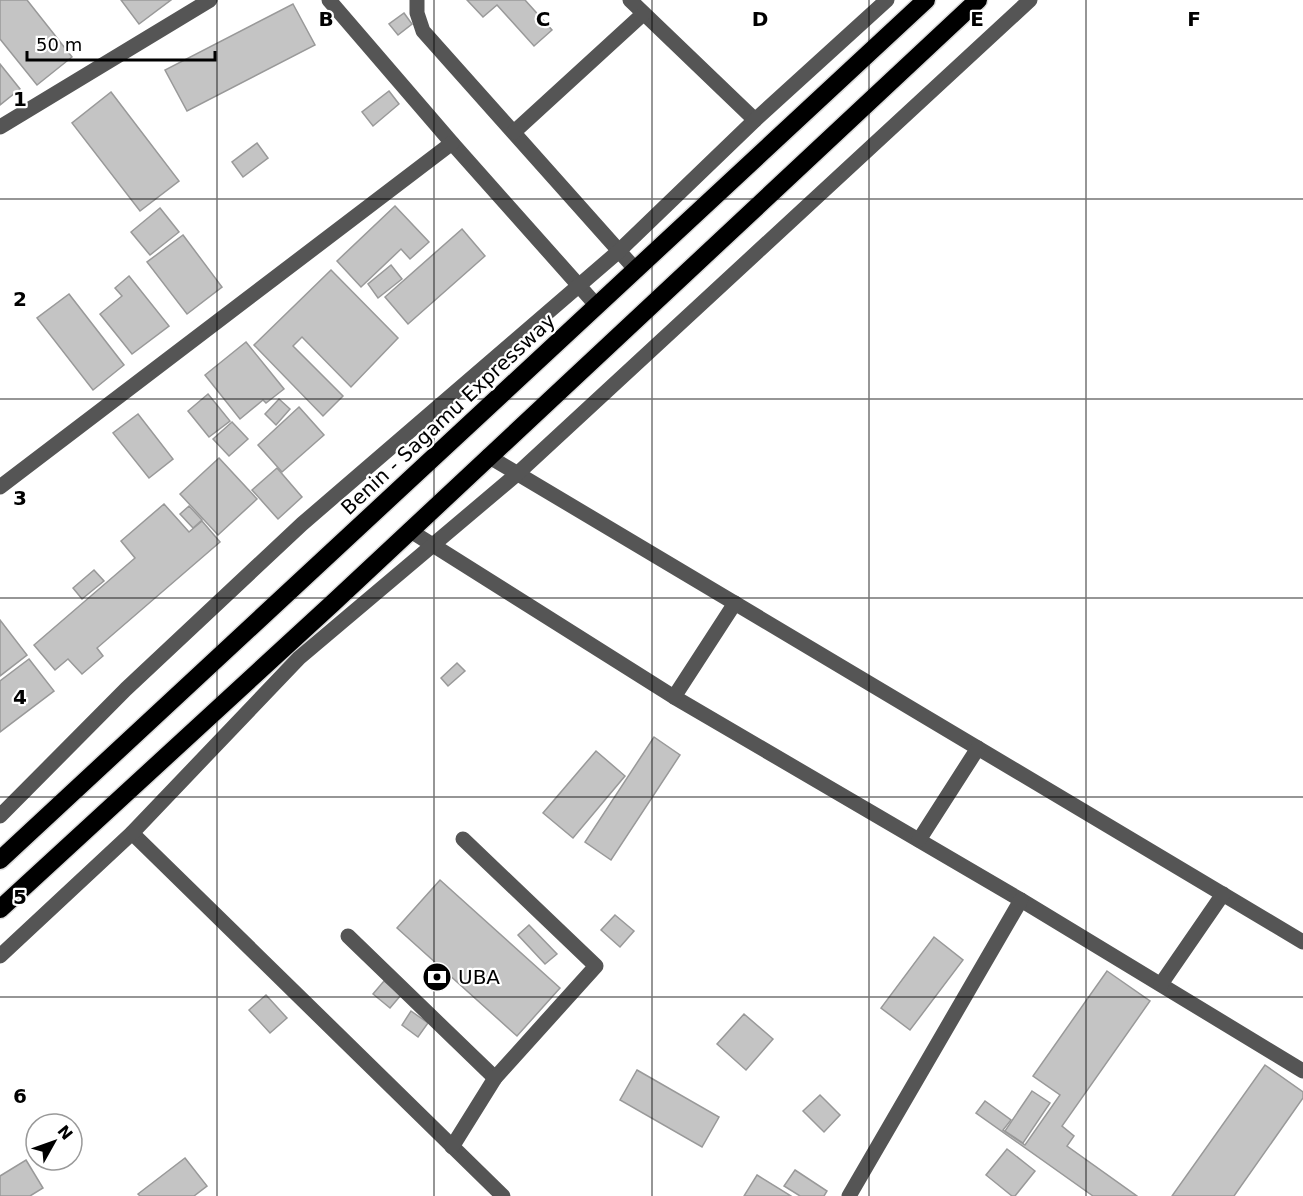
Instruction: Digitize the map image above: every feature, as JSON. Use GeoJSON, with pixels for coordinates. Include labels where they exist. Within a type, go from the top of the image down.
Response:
{"type":"FeatureCollection","features":[{"type":"Feature","properties":{"kind":"highway","name":"Benin - Sagamu Expressway"},"geometry":{"type":"LineString","coordinates":[[0,860],[926,0]]}},
{"type":"Feature","properties":{"kind":"highway"},"geometry":{"type":"LineString","coordinates":[[0,909],[978,0]]}},
{"type":"Feature","properties":{"kind":"street"},"geometry":{"type":"LineString","coordinates":[[0,127],[210,0]]}},
{"type":"Feature","properties":{"kind":"street"},"geometry":{"type":"LineString","coordinates":[[329,0],[597,306]]}},
{"type":"Feature","properties":{"kind":"street"},"geometry":{"type":"LineString","coordinates":[[417,0],[417,13],[423,31],[636,270]]}},
{"type":"Feature","properties":{"kind":"street"},"geometry":{"type":"LineString","coordinates":[[630,0],[755,120]]}},
{"type":"Feature","properties":{"kind":"street"},"geometry":{"type":"LineString","coordinates":[[0,816],[126,689],[294,531],[619,251],[755,120],[886,0]]}},
{"type":"Feature","properties":{"kind":"street"},"geometry":{"type":"LineString","coordinates":[[0,956],[132,833],[299,658],[517,474],[1030,0]]}},
{"type":"Feature","properties":{"kind":"street"},"geometry":{"type":"LineString","coordinates":[[514,132],[643,14]]}},
{"type":"Feature","properties":{"kind":"street"},"geometry":{"type":"LineString","coordinates":[[0,487],[452,143]]}},
{"type":"Feature","properties":{"kind":"street"},"geometry":{"type":"LineString","coordinates":[[489,456],[1303,942]]}},
{"type":"Feature","properties":{"kind":"street"},"geometry":{"type":"LineString","coordinates":[[409,530],[674,697],[1021,900],[1303,1071]]}},
{"type":"Feature","properties":{"kind":"street"},"geometry":{"type":"LineString","coordinates":[[674,697],[735,603]]}},
{"type":"Feature","properties":{"kind":"street"},"geometry":{"type":"LineString","coordinates":[[919,840],[978,748]]}},
{"type":"Feature","properties":{"kind":"street"},"geometry":{"type":"LineString","coordinates":[[132,833],[503,1196]]}},
{"type":"Feature","properties":{"kind":"street"},"geometry":{"type":"LineString","coordinates":[[452,1148],[495,1078],[596,966],[463,839]]}},
{"type":"Feature","properties":{"kind":"street"},"geometry":{"type":"LineString","coordinates":[[1161,984],[1223,894]]}},
{"type":"Feature","properties":{"kind":"street"},"geometry":{"type":"LineString","coordinates":[[849,1196],[1021,900]]}},
{"type":"Feature","properties":{"kind":"street"},"geometry":{"type":"LineString","coordinates":[[348,936],[495,1078]]}},
{"type":"Feature","properties":{"kind":"building"},"geometry":{"type":"Polygon","coordinates":[[[0,0],[27,0],[72,57],[37,85],[0,39],[0,0]]]}},
{"type":"Feature","properties":{"kind":"building"},"geometry":{"type":"Polygon","coordinates":[[[121,0],[171,0],[139,24],[121,0]]]}},
{"type":"Feature","properties":{"kind":"building"},"geometry":{"type":"Polygon","coordinates":[[[467,0],[525,0],[552,30],[534,46],[497,5],[483,17],[467,0]]]}},
{"type":"Feature","properties":{"kind":"building"},"geometry":{"type":"Polygon","coordinates":[[[293,4],[315,45],[187,111],[165,70],[293,4]]]}},
{"type":"Feature","properties":{"kind":"building"},"geometry":{"type":"Polygon","coordinates":[[[404,13],[412,24],[398,35],[389,24],[404,13]]]}},
{"type":"Feature","properties":{"kind":"building"},"geometry":{"type":"Polygon","coordinates":[[[0,64],[20,89],[0,105],[0,64]]]}},
{"type":"Feature","properties":{"kind":"building"},"geometry":{"type":"Polygon","coordinates":[[[389,91],[399,104],[373,126],[362,112],[389,91]]]}},
{"type":"Feature","properties":{"kind":"building"},"geometry":{"type":"Polygon","coordinates":[[[111,92],[179,181],[140,211],[72,123],[111,92]]]}},
{"type":"Feature","properties":{"kind":"building"},"geometry":{"type":"Polygon","coordinates":[[[257,143],[268,158],[243,177],[232,162],[257,143]]]}},
{"type":"Feature","properties":{"kind":"building"},"geometry":{"type":"Polygon","coordinates":[[[395,206],[429,242],[410,259],[401,249],[361,287],[337,261],[395,206]]]}},
{"type":"Feature","properties":{"kind":"building"},"geometry":{"type":"Polygon","coordinates":[[[160,208],[179,232],[150,255],[131,232],[160,208]]]}},
{"type":"Feature","properties":{"kind":"building"},"geometry":{"type":"Polygon","coordinates":[[[462,229],[485,256],[408,324],[385,297],[462,229]]]}},
{"type":"Feature","properties":{"kind":"building"},"geometry":{"type":"Polygon","coordinates":[[[183,235],[222,287],[187,314],[147,262],[183,235]]]}},
{"type":"Feature","properties":{"kind":"building"},"geometry":{"type":"Polygon","coordinates":[[[391,265],[402,279],[378,298],[368,284],[391,265]]]}},
{"type":"Feature","properties":{"kind":"building"},"geometry":{"type":"Polygon","coordinates":[[[331,270],[398,338],[351,387],[302,337],[293,346],[343,396],[323,416],[254,345],[331,270]]]}},
{"type":"Feature","properties":{"kind":"building"},"geometry":{"type":"Polygon","coordinates":[[[129,276],[169,326],[132,354],[100,314],[122,296],[115,288],[129,276]]]}},
{"type":"Feature","properties":{"kind":"building"},"geometry":{"type":"Polygon","coordinates":[[[69,294],[124,365],[93,390],[37,318],[69,294]]]}},
{"type":"Feature","properties":{"kind":"building"},"geometry":{"type":"Polygon","coordinates":[[[246,342],[284,389],[266,403],[263,400],[240,419],[205,375],[246,342]]]}},
{"type":"Feature","properties":{"kind":"building"},"geometry":{"type":"Polygon","coordinates":[[[208,394],[230,421],[209,437],[188,411],[208,394]]]}},
{"type":"Feature","properties":{"kind":"building"},"geometry":{"type":"Polygon","coordinates":[[[279,399],[290,409],[276,425],[265,414],[279,399]]]}},
{"type":"Feature","properties":{"kind":"building"},"geometry":{"type":"Polygon","coordinates":[[[299,407],[324,435],[282,472],[258,445],[299,407]]]}},
{"type":"Feature","properties":{"kind":"building"},"geometry":{"type":"Polygon","coordinates":[[[138,414],[173,459],[149,478],[113,433],[138,414]]]}},
{"type":"Feature","properties":{"kind":"building"},"geometry":{"type":"Polygon","coordinates":[[[232,422],[248,439],[229,456],[213,439],[232,422]]]}},
{"type":"Feature","properties":{"kind":"building"},"geometry":{"type":"Polygon","coordinates":[[[219,458],[257,499],[218,535],[180,494],[219,458]]]}},
{"type":"Feature","properties":{"kind":"building"},"geometry":{"type":"Polygon","coordinates":[[[277,468],[302,497],[278,519],[252,490],[277,468]]]}},
{"type":"Feature","properties":{"kind":"building"},"geometry":{"type":"Polygon","coordinates":[[[164,504],[189,532],[202,521],[220,542],[97,648],[103,656],[82,674],[68,659],[55,670],[34,645],[135,558],[121,541],[164,504]]]}},
{"type":"Feature","properties":{"kind":"building"},"geometry":{"type":"Polygon","coordinates":[[[189,506],[202,520],[193,528],[180,514],[189,506]]]}},
{"type":"Feature","properties":{"kind":"building"},"geometry":{"type":"Polygon","coordinates":[[[94,570],[104,581],[82,599],[73,588],[94,570]]]}},
{"type":"Feature","properties":{"kind":"building"},"geometry":{"type":"Polygon","coordinates":[[[0,620],[27,655],[0,676],[0,620]]]}},
{"type":"Feature","properties":{"kind":"building"},"geometry":{"type":"Polygon","coordinates":[[[29,659],[54,691],[0,732],[0,681],[29,659]]]}},
{"type":"Feature","properties":{"kind":"building"},"geometry":{"type":"Polygon","coordinates":[[[457,663],[465,671],[448,686],[441,678],[457,663]]]}},
{"type":"Feature","properties":{"kind":"building"},"geometry":{"type":"Polygon","coordinates":[[[654,737],[680,755],[611,860],[585,842],[654,737]]]}},
{"type":"Feature","properties":{"kind":"building"},"geometry":{"type":"Polygon","coordinates":[[[596,751],[625,776],[573,838],[543,813],[596,751]]]}},
{"type":"Feature","properties":{"kind":"building"},"geometry":{"type":"Polygon","coordinates":[[[440,880],[560,988],[517,1036],[397,928],[440,880]]]}},
{"type":"Feature","properties":{"kind":"building"},"geometry":{"type":"Polygon","coordinates":[[[615,915],[634,931],[620,947],[601,930],[615,915]]]}},
{"type":"Feature","properties":{"kind":"building"},"geometry":{"type":"Polygon","coordinates":[[[529,925],[557,954],[545,964],[518,935],[529,925]]]}},
{"type":"Feature","properties":{"kind":"building"},"geometry":{"type":"Polygon","coordinates":[[[934,937],[963,960],[910,1030],[881,1008],[934,937]]]}},
{"type":"Feature","properties":{"kind":"building"},"geometry":{"type":"Polygon","coordinates":[[[1107,971],[1150,1001],[1062,1126],[1074,1136],[1067,1146],[1137,1196],[1093,1196],[976,1113],[985,1101],[1011,1120],[1003,1130],[1025,1145],[1060,1095],[1033,1076],[1107,971]]]}},
{"type":"Feature","properties":{"kind":"building"},"geometry":{"type":"Polygon","coordinates":[[[384,981],[401,995],[390,1008],[373,994],[384,981]]]}},
{"type":"Feature","properties":{"kind":"building"},"geometry":{"type":"Polygon","coordinates":[[[266,995],[287,1018],[270,1033],[249,1010],[266,995]]]}},
{"type":"Feature","properties":{"kind":"building"},"geometry":{"type":"Polygon","coordinates":[[[411,1011],[428,1023],[418,1037],[402,1025],[411,1011]]]}},
{"type":"Feature","properties":{"kind":"building"},"geometry":{"type":"Polygon","coordinates":[[[744,1014],[773,1039],[746,1070],[717,1044],[744,1014]]]}},
{"type":"Feature","properties":{"kind":"building"},"geometry":{"type":"Polygon","coordinates":[[[1265,1065],[1303,1092],[1303,1098],[1234,1196],[1172,1196],[1265,1065]]]}},
{"type":"Feature","properties":{"kind":"building"},"geometry":{"type":"Polygon","coordinates":[[[637,1070],[719,1117],[702,1147],[620,1100],[637,1070]]]}},
{"type":"Feature","properties":{"kind":"building"},"geometry":{"type":"Polygon","coordinates":[[[1032,1091],[1050,1103],[1023,1143],[1005,1131],[1032,1091]]]}},
{"type":"Feature","properties":{"kind":"building"},"geometry":{"type":"Polygon","coordinates":[[[820,1095],[840,1115],[824,1132],[803,1111],[820,1095]]]}},
{"type":"Feature","properties":{"kind":"building"},"geometry":{"type":"Polygon","coordinates":[[[1007,1149],[1035,1171],[1015,1196],[986,1175],[1007,1149]]]}},
{"type":"Feature","properties":{"kind":"building"},"geometry":{"type":"Polygon","coordinates":[[[185,1158],[207,1186],[194,1196],[140,1196],[138,1194],[185,1158]]]}},
{"type":"Feature","properties":{"kind":"building"},"geometry":{"type":"Polygon","coordinates":[[[24,1161],[24,1172],[33,1172],[43,1188],[30,1196],[0,1196],[0,1176],[24,1161]]]}},
{"type":"Feature","properties":{"kind":"building"},"geometry":{"type":"Polygon","coordinates":[[[795,1170],[827,1191],[824,1196],[800,1196],[784,1186],[795,1170]]]}},
{"type":"Feature","properties":{"kind":"building"},"geometry":{"type":"Polygon","coordinates":[[[757,1175],[791,1196],[744,1196],[757,1175]]]}},
{"type":"Feature","properties":{"kind":"place","name":"UBA"},"geometry":{"type":"Point","coordinates":[437,977]}}]}
